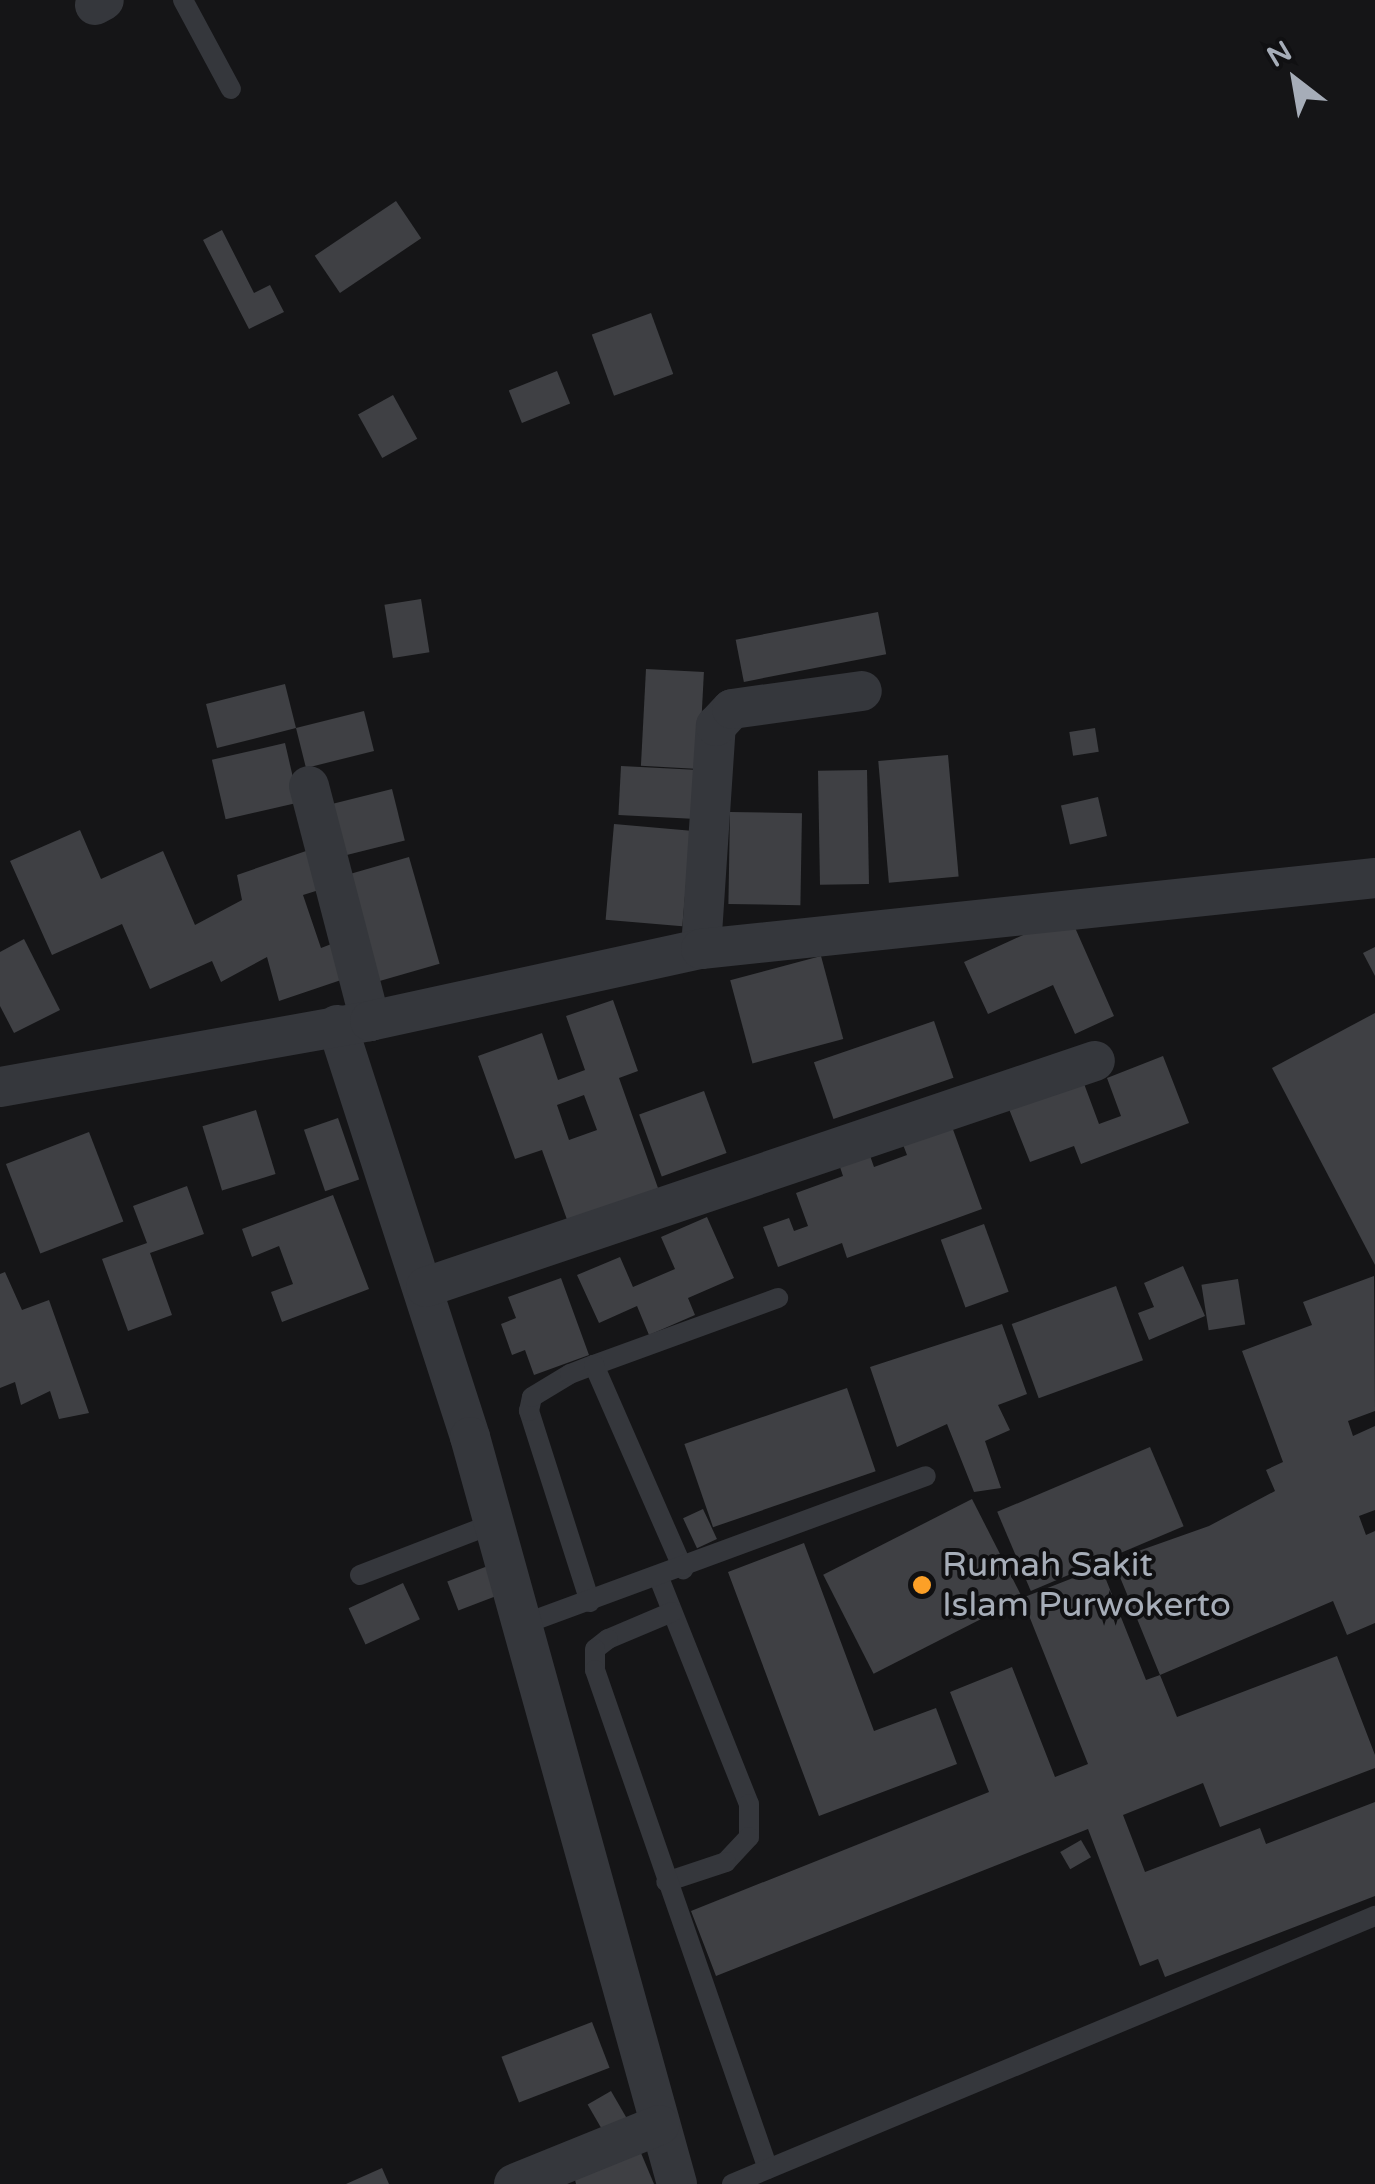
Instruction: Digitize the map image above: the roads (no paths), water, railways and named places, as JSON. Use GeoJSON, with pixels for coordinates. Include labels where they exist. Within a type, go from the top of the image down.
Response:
{"type":"FeatureCollection","features":[{"type":"Feature","properties":{"kind":"street"},"geometry":{"type":"LineString","coordinates":[[701,949],[716,726],[732,709],[862,691]]}},
{"type":"Feature","properties":{"kind":"street"},"geometry":{"type":"LineString","coordinates":[[309,786],[354,1023],[677,2184]]}},
{"type":"Feature","properties":{"kind":"street"},"geometry":{"type":"LineString","coordinates":[[0,1088],[354,1023],[701,949],[1375,878]]}},
{"type":"Feature","properties":{"kind":"street"},"geometry":{"type":"LineString","coordinates":[[426,1287],[1095,1061]]}},
{"type":"Feature","properties":{"kind":"street"},"geometry":{"type":"LineString","coordinates":[[514,2184],[659,2125]]}},
{"type":"Feature","properties":{"kind":"lane"},"geometry":{"type":"LineString","coordinates":[[183,0],[231,89]]}},
{"type":"Feature","properties":{"kind":"lane"},"geometry":{"type":"LineString","coordinates":[[590,1602],[529,1411],[544,1387],[778,1298]]}},
{"type":"Feature","properties":{"kind":"lane"},"geometry":{"type":"LineString","coordinates":[[594,1366],[683,1569]]}},
{"type":"Feature","properties":{"kind":"lane"},"geometry":{"type":"LineString","coordinates":[[524,1624],[659,1578],[926,1476]]}},
{"type":"Feature","properties":{"kind":"lane"},"geometry":{"type":"LineString","coordinates":[[360,1575],[495,1523]]}},
{"type":"Feature","properties":{"kind":"lane"},"geometry":{"type":"LineString","coordinates":[[659,1578],[749,1804],[749,1837],[726,1862],[666,1882]]}},
{"type":"Feature","properties":{"kind":"lane"},"geometry":{"type":"LineString","coordinates":[[672,1612],[595,1649],[596,1670],[768,2169]]}},
{"type":"Feature","properties":{"kind":"lane"},"geometry":{"type":"LineString","coordinates":[[732,2184],[1375,1916]]}},
{"type":"Feature","properties":{"kind":"place","name":"Rumah Sakit Islam Purwokerto"},"geometry":{"type":"Point","coordinates":[922,1585]}}]}
